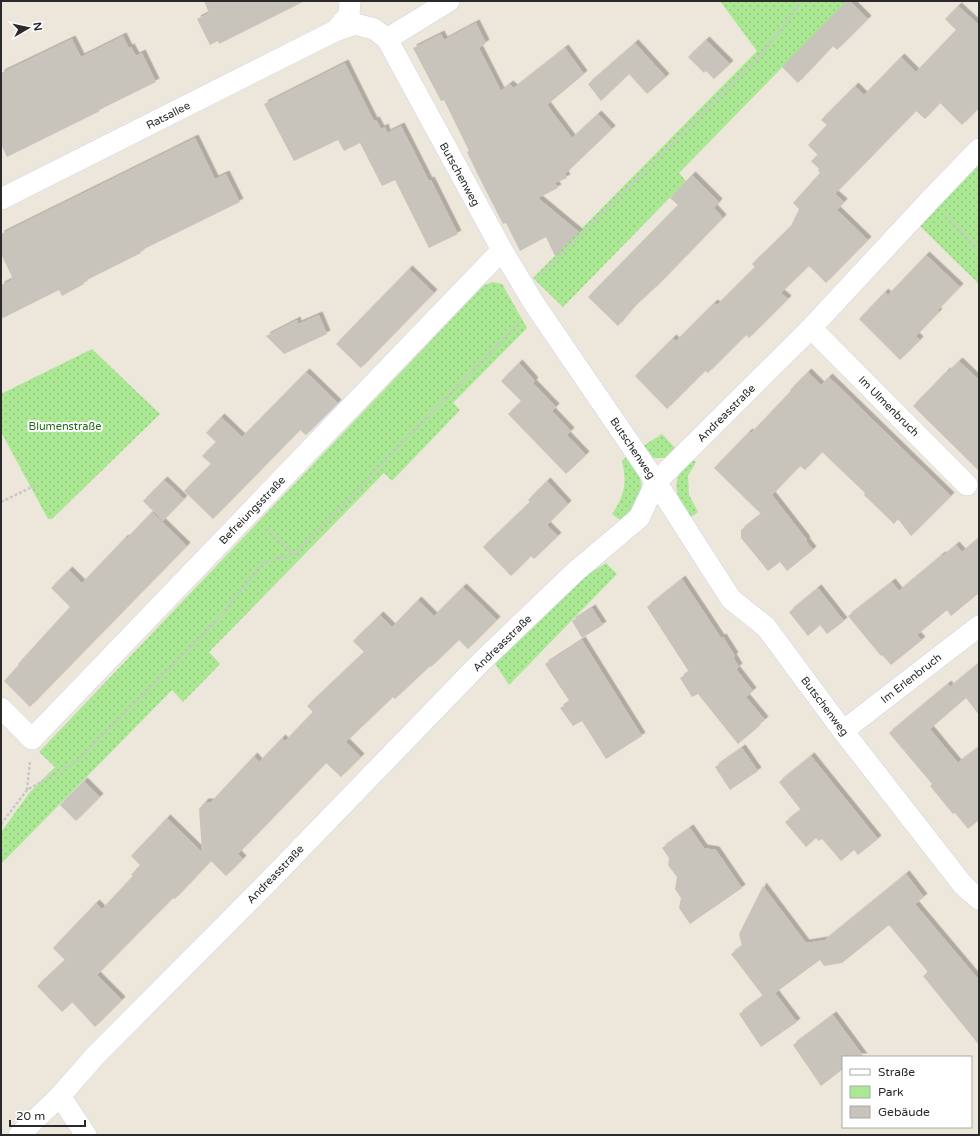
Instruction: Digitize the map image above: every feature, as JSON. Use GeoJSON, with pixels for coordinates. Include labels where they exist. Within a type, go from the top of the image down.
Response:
{"type":"FeatureCollection","features":[{"type":"Feature","properties":{"kind":"street"},"geometry":{"type":"LineString","coordinates":[[334,32],[349,15],[350,1]]}},
{"type":"Feature","properties":{"kind":"street"},"geometry":{"type":"LineString","coordinates":[[387,39],[449,1]]}},
{"type":"Feature","properties":{"kind":"street","name":"Butschenweg"},"geometry":{"type":"LineString","coordinates":[[334,32],[355,24],[374,29],[387,39],[502,250],[533,302],[656,482],[731,598],[766,627],[843,731],[963,885],[979,899]]}},
{"type":"Feature","properties":{"kind":"street","name":"Ratsallee"},"geometry":{"type":"LineString","coordinates":[[1,199],[334,32]]}},
{"type":"Feature","properties":{"kind":"street","name":"Andreasstraße"},"geometry":{"type":"LineString","coordinates":[[19,1135],[60,1096],[95,1056],[269,881],[481,662],[576,571],[639,518],[656,482],[811,328],[979,149]]}},
{"type":"Feature","properties":{"kind":"street","name":"Befreiungsstraße"},"geometry":{"type":"LineString","coordinates":[[1,708],[32,739],[502,250]]}},
{"type":"Feature","properties":{"kind":"street","name":"Im Ulmenbruch"},"geometry":{"type":"LineString","coordinates":[[811,328],[967,485]]}},
{"type":"Feature","properties":{"kind":"street","name":"Im Erlenbruch"},"geometry":{"type":"LineString","coordinates":[[843,731],[979,626]]}},
{"type":"Feature","properties":{"kind":"street"},"geometry":{"type":"LineString","coordinates":[[60,1096],[86,1135]]}},
{"type":"Feature","properties":{"kind":"path"},"geometry":{"type":"LineString","coordinates":[[1,824],[27,790],[77,761],[213,625],[264,562],[295,554],[517,325],[533,302],[538,279],[758,59],[802,1]]}},
{"type":"Feature","properties":{"kind":"path"},"geometry":{"type":"LineString","coordinates":[[930,200],[979,250]]}},
{"type":"Feature","properties":{"kind":"path"},"geometry":{"type":"LineString","coordinates":[[1,502],[36,484]]}},
{"type":"Feature","properties":{"kind":"path"},"geometry":{"type":"LineString","coordinates":[[248,513],[295,554]]}},
{"type":"Feature","properties":{"kind":"green space"},"geometry":{"type":"Polygon","coordinates":[[[720,1],[847,1],[679,173],[686,181],[563,307],[533,278],[757,51],[720,1]]]}},
{"type":"Feature","properties":{"kind":"green space"},"geometry":{"type":"Polygon","coordinates":[[[979,162],[979,284],[918,224],[979,162]]]}},
{"type":"Feature","properties":{"kind":"green space"},"geometry":{"type":"Polygon","coordinates":[[[493,282],[502,284],[527,328],[453,403],[460,410],[392,481],[384,473],[209,652],[220,664],[183,702],[172,690],[1,864],[1,832],[30,792],[55,767],[39,752],[484,285],[493,282]]]}},
{"type":"Feature","properties":{"kind":"green space","name":"Blumenstraße"},"geometry":{"type":"Polygon","coordinates":[[[92,349],[160,414],[52,519],[48,519],[1,432],[1,394],[92,349]]]}},
{"type":"Feature","properties":{"kind":"green space"},"geometry":{"type":"Polygon","coordinates":[[[662,434],[677,450],[667,458],[653,458],[643,446],[662,434]]]}},
{"type":"Feature","properties":{"kind":"green space"},"geometry":{"type":"Polygon","coordinates":[[[626,457],[640,478],[641,491],[636,502],[620,520],[612,514],[620,501],[624,489],[622,461],[626,457]]]}},
{"type":"Feature","properties":{"kind":"green space"},"geometry":{"type":"Polygon","coordinates":[[[692,459],[696,462],[688,476],[689,495],[698,512],[691,517],[678,496],[677,484],[681,471],[692,459]]]}},
{"type":"Feature","properties":{"kind":"green space"},"geometry":{"type":"Polygon","coordinates":[[[606,563],[617,574],[509,685],[494,662],[577,581],[606,563]]]}},
{"type":"Feature","properties":{"kind":"building"},"geometry":{"type":"Polygon","coordinates":[[[204,1],[305,1],[219,44],[218,41],[210,45],[197,19],[209,13],[204,1]]]}},
{"type":"Feature","properties":{"kind":"building"},"geometry":{"type":"Polygon","coordinates":[[[847,1],[850,1],[868,19],[837,50],[833,46],[798,83],[782,67],[847,1]]]}},
{"type":"Feature","properties":{"kind":"building"},"geometry":{"type":"Polygon","coordinates":[[[958,6],[979,25],[979,108],[962,125],[940,103],[925,119],[916,111],[835,194],[844,202],[837,210],[868,240],[826,283],[809,266],[781,293],[788,299],[749,338],[746,335],[708,373],[705,371],[667,409],[635,376],[673,338],[676,341],[714,303],[717,305],[755,267],[752,264],[791,226],[799,209],[793,203],[820,173],[818,170],[819,169],[811,161],[818,155],[808,145],[827,125],[821,120],[855,86],[864,95],[901,57],[916,72],[956,30],[945,19],[958,6]]]}},
{"type":"Feature","properties":{"kind":"building"},"geometry":{"type":"Polygon","coordinates":[[[476,23],[486,43],[479,48],[501,91],[510,84],[514,88],[565,48],[584,74],[547,105],[572,138],[598,114],[612,129],[565,174],[567,178],[555,183],[558,188],[538,198],[579,232],[555,256],[546,237],[520,251],[506,223],[503,224],[478,175],[467,152],[469,151],[444,100],[441,101],[413,48],[441,34],[444,40],[476,23]]]}},
{"type":"Feature","properties":{"kind":"building"},"geometry":{"type":"Polygon","coordinates":[[[123,36],[129,48],[131,47],[136,56],[142,53],[156,82],[7,157],[1,144],[1,73],[72,39],[81,57],[123,36]]]}},
{"type":"Feature","properties":{"kind":"building"},"geometry":{"type":"Polygon","coordinates":[[[706,40],[730,64],[714,79],[706,71],[704,73],[688,57],[706,40]]]}},
{"type":"Feature","properties":{"kind":"building"},"geometry":{"type":"Polygon","coordinates":[[[635,43],[666,77],[647,94],[629,74],[601,101],[588,84],[635,43]]]}},
{"type":"Feature","properties":{"kind":"building"},"geometry":{"type":"Polygon","coordinates":[[[345,63],[374,121],[376,120],[381,129],[385,127],[387,133],[401,126],[429,181],[431,180],[458,234],[429,248],[395,180],[382,186],[360,143],[344,151],[338,140],[294,161],[264,104],[345,63]]]}},
{"type":"Feature","properties":{"kind":"building"},"geometry":{"type":"Polygon","coordinates":[[[195,138],[215,179],[226,174],[240,202],[140,251],[141,253],[83,282],[84,284],[62,296],[59,290],[1,319],[1,285],[13,279],[1,254],[1,234],[195,138]]]}},
{"type":"Feature","properties":{"kind":"building"},"geometry":{"type":"Polygon","coordinates":[[[692,175],[719,202],[714,208],[723,218],[658,285],[633,308],[618,326],[588,297],[678,205],[670,198],[692,175]]]}},
{"type":"Feature","properties":{"kind":"building"},"geometry":{"type":"Polygon","coordinates":[[[926,255],[960,287],[916,336],[920,340],[900,360],[859,319],[885,292],[888,295],[926,255]]]}},
{"type":"Feature","properties":{"kind":"building"},"geometry":{"type":"Polygon","coordinates":[[[409,269],[434,293],[361,368],[336,344],[409,269]]]}},
{"type":"Feature","properties":{"kind":"building"},"geometry":{"type":"Polygon","coordinates":[[[319,315],[327,334],[284,354],[266,336],[297,320],[298,324],[319,315]]]}},
{"type":"Feature","properties":{"kind":"building"},"geometry":{"type":"Polygon","coordinates":[[[959,361],[979,380],[979,471],[913,406],[947,371],[948,372],[959,361]]]}},
{"type":"Feature","properties":{"kind":"building"},"geometry":{"type":"Polygon","coordinates":[[[519,363],[535,381],[533,383],[556,407],[552,411],[571,431],[567,435],[586,455],[566,474],[508,414],[521,401],[501,381],[519,363]]]}},
{"type":"Feature","properties":{"kind":"building"},"geometry":{"type":"Polygon","coordinates":[[[306,372],[338,403],[306,435],[300,430],[213,519],[184,491],[211,464],[202,456],[216,442],[206,433],[221,417],[242,437],[306,372]]]}},
{"type":"Feature","properties":{"kind":"building"},"geometry":{"type":"Polygon","coordinates":[[[808,372],[821,385],[829,377],[951,496],[911,536],[898,519],[894,524],[864,495],[865,493],[822,452],[805,470],[800,466],[772,495],[813,550],[787,571],[780,562],[768,571],[741,538],[741,530],[761,514],[714,468],[749,432],[751,433],[808,372]]]}},
{"type":"Feature","properties":{"kind":"building"},"geometry":{"type":"Polygon","coordinates":[[[164,480],[184,499],[163,521],[143,501],[164,480]]]}},
{"type":"Feature","properties":{"kind":"building"},"geometry":{"type":"Polygon","coordinates":[[[547,481],[568,504],[547,525],[558,536],[534,559],[531,556],[511,576],[483,547],[530,502],[528,500],[547,481]]]}},
{"type":"Feature","properties":{"kind":"building"},"geometry":{"type":"Polygon","coordinates":[[[152,512],[187,546],[30,707],[4,681],[70,607],[51,588],[69,570],[82,583],[152,512]]]}},
{"type":"Feature","properties":{"kind":"building"},"geometry":{"type":"Polygon","coordinates":[[[979,538],[979,593],[951,616],[947,610],[917,635],[922,640],[891,665],[882,655],[881,656],[848,616],[892,582],[899,591],[956,545],[962,552],[979,538]]]}},
{"type":"Feature","properties":{"kind":"building"},"geometry":{"type":"Polygon","coordinates":[[[682,579],[721,638],[723,637],[735,656],[733,657],[739,667],[736,669],[753,691],[746,697],[765,720],[738,744],[698,694],[692,697],[680,678],[689,672],[647,607],[682,579]]]}},
{"type":"Feature","properties":{"kind":"building"},"geometry":{"type":"Polygon","coordinates":[[[463,587],[497,620],[468,649],[459,640],[395,699],[393,697],[346,742],[361,757],[341,777],[326,763],[238,854],[243,859],[226,876],[202,852],[199,809],[205,802],[211,802],[254,756],[259,762],[282,738],[285,741],[313,712],[307,706],[364,652],[353,641],[380,615],[392,627],[418,600],[434,616],[463,587]]]}},
{"type":"Feature","properties":{"kind":"building"},"geometry":{"type":"Polygon","coordinates":[[[818,588],[844,621],[827,634],[820,625],[808,636],[789,612],[818,588]]]}},
{"type":"Feature","properties":{"kind":"building"},"geometry":{"type":"Polygon","coordinates":[[[592,608],[603,625],[582,638],[572,621],[592,608]]]}},
{"type":"Feature","properties":{"kind":"building"},"geometry":{"type":"Polygon","coordinates":[[[582,640],[642,736],[606,759],[582,721],[573,726],[560,708],[570,702],[545,664],[582,640]]]}},
{"type":"Feature","properties":{"kind":"building"},"geometry":{"type":"Polygon","coordinates":[[[979,663],[979,715],[966,698],[930,729],[958,763],[979,747],[979,820],[968,829],[955,813],[953,814],[930,786],[932,784],[889,733],[948,684],[950,687],[979,663]]]}},
{"type":"Feature","properties":{"kind":"building"},"geometry":{"type":"Polygon","coordinates":[[[742,748],[758,771],[730,790],[715,767],[742,748]]]}},
{"type":"Feature","properties":{"kind":"building"},"geometry":{"type":"Polygon","coordinates":[[[811,756],[878,839],[858,855],[854,850],[841,861],[822,839],[819,841],[816,838],[806,847],[785,822],[801,810],[779,782],[811,756]]]}},
{"type":"Feature","properties":{"kind":"building"},"geometry":{"type":"Polygon","coordinates":[[[84,781],[100,797],[76,821],[60,805],[84,781]]]}},
{"type":"Feature","properties":{"kind":"building"},"geometry":{"type":"Polygon","coordinates":[[[167,818],[211,861],[175,899],[173,898],[97,975],[122,1000],[95,1027],[72,1002],[62,1012],[37,986],[65,960],[53,948],[96,903],[102,909],[133,876],[131,875],[140,865],[131,856],[167,818]]]}},
{"type":"Feature","properties":{"kind":"building"},"geometry":{"type":"Polygon","coordinates":[[[690,828],[704,848],[716,850],[742,888],[690,924],[679,908],[681,898],[675,889],[677,877],[668,865],[669,858],[662,848],[690,828]]]}},
{"type":"Feature","properties":{"kind":"building"},"geometry":{"type":"Polygon","coordinates":[[[906,874],[924,897],[915,904],[979,980],[979,1045],[923,976],[928,972],[889,925],[842,963],[824,966],[820,960],[775,993],[797,1022],[761,1047],[739,1014],[763,996],[731,954],[742,946],[739,934],[763,886],[806,943],[825,940],[906,874]]]}},
{"type":"Feature","properties":{"kind":"building"},"geometry":{"type":"Polygon","coordinates":[[[833,1015],[863,1056],[842,1056],[842,1070],[821,1086],[793,1045],[833,1015]]]}}]}
